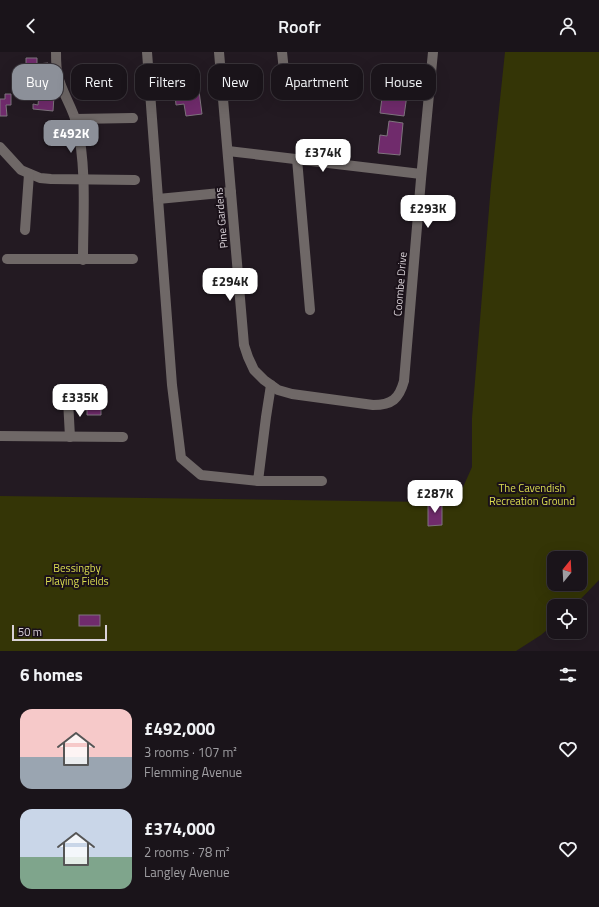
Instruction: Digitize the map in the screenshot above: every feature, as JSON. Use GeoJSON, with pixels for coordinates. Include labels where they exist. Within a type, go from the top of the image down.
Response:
{"type":"FeatureCollection","features":[{"type":"Feature","properties":{"kind":"street"},"geometry":{"type":"LineString","coordinates":[[56,52],[58,77],[75,119],[82,152],[84,179],[83,260]]}},
{"type":"Feature","properties":{"kind":"street"},"geometry":{"type":"LineString","coordinates":[[147,52],[172,385],[181,458],[201,474],[258,481],[322,481]]}},
{"type":"Feature","properties":{"kind":"street","name":"Pine Gardens"},"geometry":{"type":"LineString","coordinates":[[219,52],[244,345],[254,370],[264,380],[278,390],[292,394],[373,405],[390,403],[397,396]]}},
{"type":"Feature","properties":{"kind":"street"},"geometry":{"type":"LineString","coordinates":[[282,52],[283,64]]}},
{"type":"Feature","properties":{"kind":"street","name":"Coombe Drive"},"geometry":{"type":"LineString","coordinates":[[397,396],[402,389],[404,381],[421,174],[433,52]]}},
{"type":"Feature","properties":{"kind":"street"},"geometry":{"type":"LineString","coordinates":[[75,119],[133,118]]}},
{"type":"Feature","properties":{"kind":"street"},"geometry":{"type":"LineString","coordinates":[[0,147],[21,170],[40,178],[135,180]]}},
{"type":"Feature","properties":{"kind":"street"},"geometry":{"type":"LineString","coordinates":[[228,151],[421,174]]}},
{"type":"Feature","properties":{"kind":"street"},"geometry":{"type":"LineString","coordinates":[[296,159],[310,310]]}},
{"type":"Feature","properties":{"kind":"street"},"geometry":{"type":"LineString","coordinates":[[25,230],[29,174]]}},
{"type":"Feature","properties":{"kind":"street"},"geometry":{"type":"LineString","coordinates":[[158,199],[231,192]]}},
{"type":"Feature","properties":{"kind":"street"},"geometry":{"type":"LineString","coordinates":[[7,259],[133,259]]}},
{"type":"Feature","properties":{"kind":"street"},"geometry":{"type":"LineString","coordinates":[[258,481],[271,385]]}},
{"type":"Feature","properties":{"kind":"street"},"geometry":{"type":"LineString","coordinates":[[68,400],[70,437]]}},
{"type":"Feature","properties":{"kind":"street"},"geometry":{"type":"LineString","coordinates":[[0,436],[123,437]]}},
{"type":"Feature","properties":{"kind":"green space"},"geometry":{"type":"Polygon","coordinates":[[[505,52],[599,52],[599,580],[581,599],[547,599],[547,630],[516,651],[0,651],[0,496],[428,502],[460,494],[472,467],[472,418],[491,185],[505,52]]]}},
{"type":"Feature","properties":{"kind":"building"},"geometry":{"type":"Polygon","coordinates":[[[26,58],[37,58],[37,64],[26,64],[26,58]]]}},
{"type":"Feature","properties":{"kind":"building"},"geometry":{"type":"Polygon","coordinates":[[[5,94],[11,94],[11,105],[6,105],[7,116],[0,116],[0,99],[5,99],[5,94]]]}},
{"type":"Feature","properties":{"kind":"building"},"geometry":{"type":"Polygon","coordinates":[[[200,99],[202,114],[186,116],[184,104],[176,105],[176,100],[200,100],[200,99]]]}},
{"type":"Feature","properties":{"kind":"building"},"geometry":{"type":"Polygon","coordinates":[[[38,100],[54,100],[53,111],[33,109],[33,104],[38,105],[38,100]]]}},
{"type":"Feature","properties":{"kind":"building"},"geometry":{"type":"Polygon","coordinates":[[[382,100],[406,100],[404,116],[380,113],[382,100]]]}},
{"type":"Feature","properties":{"kind":"building"},"geometry":{"type":"Polygon","coordinates":[[[389,121],[403,123],[400,155],[378,153],[380,135],[387,136],[389,121]]]}},
{"type":"Feature","properties":{"kind":"building"},"geometry":{"type":"Polygon","coordinates":[[[81,393],[101,394],[101,415],[87,415],[87,410],[77,410],[77,402],[81,402],[81,393]]]}},
{"type":"Feature","properties":{"kind":"building"},"geometry":{"type":"Polygon","coordinates":[[[428,502],[442,503],[442,525],[428,526],[428,502]]]}},
{"type":"Feature","properties":{"kind":"building"},"geometry":{"type":"Polygon","coordinates":[[[79,615],[100,615],[100,626],[79,626],[79,615]]]}},
{"type":"Feature","properties":{"kind":"park label","name":"The Cavendish Recreation Ground"},"geometry":{"type":"Point","coordinates":[532,494]}},
{"type":"Feature","properties":{"kind":"park label","name":"Bessingby Playing Fields"},"geometry":{"type":"Point","coordinates":[77,574]}}]}
